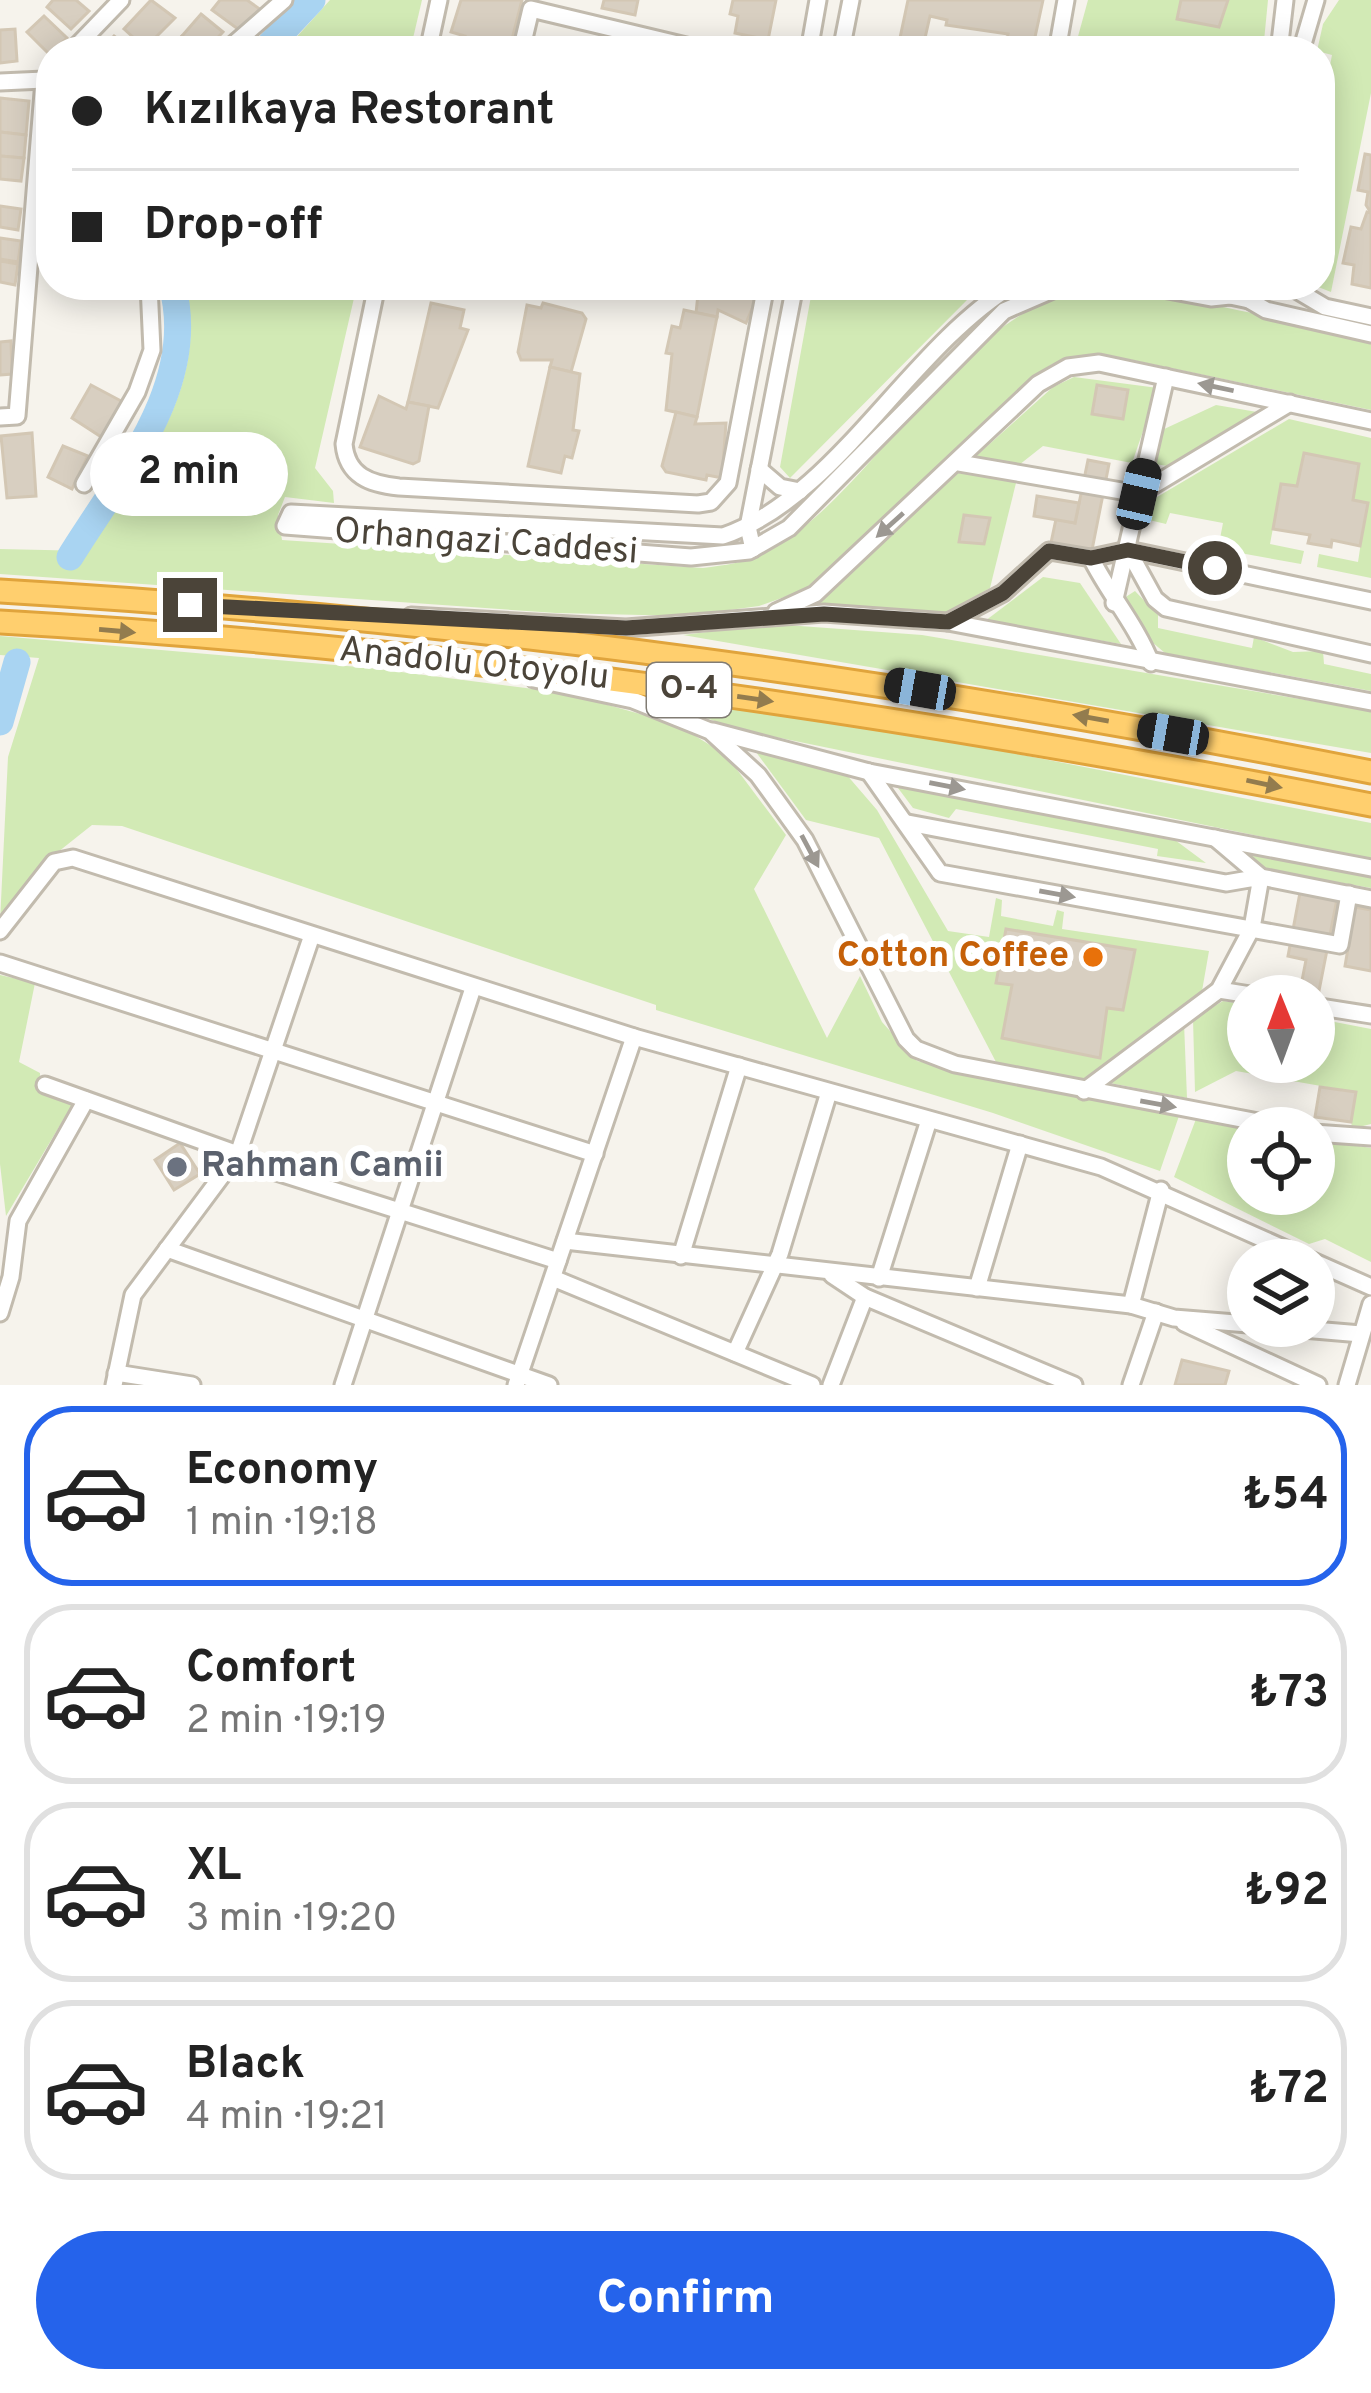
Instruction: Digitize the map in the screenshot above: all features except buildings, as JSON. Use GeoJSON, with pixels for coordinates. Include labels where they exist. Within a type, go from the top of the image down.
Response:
{"type":"FeatureCollection","features":[{"type":"Feature","properties":{"kind":"highway","name":"Anadolu Otoyolu"},"geometry":{"type":"LineString","coordinates":[[0,591],[436,625],[743,662],[1041,709],[1371,772]]}},
{"type":"Feature","properties":{"kind":"highway","name":"Anadolu Otoyolu"},"geometry":{"type":"LineString","coordinates":[[0,622],[425,657],[991,734],[1371,806]]}},
{"type":"Feature","properties":{"kind":"street"},"geometry":{"type":"LineString","coordinates":[[243,36],[284,0]]}},
{"type":"Feature","properties":{"kind":"street"},"geometry":{"type":"LineString","coordinates":[[431,36],[439,0]]}},
{"type":"Feature","properties":{"kind":"street"},"geometry":{"type":"LineString","coordinates":[[811,36],[818,0]]}},
{"type":"Feature","properties":{"kind":"street"},"geometry":{"type":"LineString","coordinates":[[844,36],[850,0]]}},
{"type":"Feature","properties":{"kind":"street"},"geometry":{"type":"LineString","coordinates":[[1060,36],[1066,0]]}},
{"type":"Feature","properties":{"kind":"street"},"geometry":{"type":"LineString","coordinates":[[1281,36],[1285,0]]}},
{"type":"Feature","properties":{"kind":"street"},"geometry":{"type":"LineString","coordinates":[[1305,36],[1316,0]]}},
{"type":"Feature","properties":{"kind":"street"},"geometry":{"type":"LineString","coordinates":[[86,36],[118,1]]}},
{"type":"Feature","properties":{"kind":"street"},"geometry":{"type":"LineString","coordinates":[[525,36],[531,9],[651,36]]}},
{"type":"Feature","properties":{"kind":"street"},"geometry":{"type":"LineString","coordinates":[[0,82],[36,78]]}},
{"type":"Feature","properties":{"kind":"street"},"geometry":{"type":"LineString","coordinates":[[0,417],[17,416],[36,208]]}},
{"type":"Feature","properties":{"kind":"street"},"geometry":{"type":"LineString","coordinates":[[84,484],[137,392],[152,350],[150,300]]}},
{"type":"Feature","properties":{"kind":"street"},"geometry":{"type":"LineString","coordinates":[[374,300],[344,444],[345,458],[363,478],[399,487],[698,504],[711,502],[728,484],[763,300]]}},
{"type":"Feature","properties":{"kind":"street"},"geometry":{"type":"LineString","coordinates":[[753,549],[748,527],[792,300]]}},
{"type":"Feature","properties":{"kind":"street"},"geometry":{"type":"LineString","coordinates":[[748,527],[800,490],[955,328],[993,300]]}},
{"type":"Feature","properties":{"kind":"street","name":"Orhangazi Caddesi"},"geometry":{"type":"LineString","coordinates":[[748,527],[701,537],[291,513],[285,526],[691,557],[753,549],[788,528],[1004,311],[1029,300]]}},
{"type":"Feature","properties":{"kind":"street"},"geometry":{"type":"LineString","coordinates":[[1249,300],[1266,310],[1371,334]]}},
{"type":"Feature","properties":{"kind":"street"},"geometry":{"type":"LineString","coordinates":[[1313,300],[1371,317]]}},
{"type":"Feature","properties":{"kind":"street"},"geometry":{"type":"LineString","coordinates":[[768,615],[814,594],[959,463],[1038,384],[1068,367],[1099,363],[1371,421]]}},
{"type":"Feature","properties":{"kind":"street"},"geometry":{"type":"LineString","coordinates":[[1114,603],[1166,377]]}},
{"type":"Feature","properties":{"kind":"street"},"geometry":{"type":"LineString","coordinates":[[959,463],[1139,494],[1290,403]]}},
{"type":"Feature","properties":{"kind":"street"},"geometry":{"type":"LineString","coordinates":[[760,469],[780,487],[800,490]]}},
{"type":"Feature","properties":{"kind":"street"},"geometry":{"type":"LineString","coordinates":[[1128,550],[1155,599],[1166,608],[1371,654]]}},
{"type":"Feature","properties":{"kind":"street"},"geometry":{"type":"LineString","coordinates":[[948,622],[1003,593],[1049,551],[1091,558],[1128,550],[1371,601]]}},
{"type":"Feature","properties":{"kind":"street"},"geometry":{"type":"LineString","coordinates":[[1091,558],[1114,603],[1142,639],[1150,663]]}},
{"type":"Feature","properties":{"kind":"street"},"geometry":{"type":"LineString","coordinates":[[190,605],[626,628],[768,615],[948,622],[1371,702]]}},
{"type":"Feature","properties":{"kind":"street"},"geometry":{"type":"LineString","coordinates":[[425,657],[633,700],[710,731],[868,772],[1371,868]]}},
{"type":"Feature","properties":{"kind":"street"},"geometry":{"type":"LineString","coordinates":[[710,731],[758,775],[805,839],[892,1017],[916,1049],[955,1064],[1227,1117]]}},
{"type":"Feature","properties":{"kind":"street"},"geometry":{"type":"LineString","coordinates":[[868,772],[940,873],[1340,945],[1349,894]]}},
{"type":"Feature","properties":{"kind":"street"},"geometry":{"type":"LineString","coordinates":[[908,823],[1226,884],[1261,877],[1371,899]]}},
{"type":"Feature","properties":{"kind":"street"},"geometry":{"type":"LineString","coordinates":[[1213,836],[1261,877]]}},
{"type":"Feature","properties":{"kind":"street"},"geometry":{"type":"LineString","coordinates":[[0,931],[61,857],[634,1037],[1020,1144],[1161,1190],[1371,1286]]}},
{"type":"Feature","properties":{"kind":"street"},"geometry":{"type":"LineString","coordinates":[[1084,1091],[1220,990],[1252,928],[1261,877]]}},
{"type":"Feature","properties":{"kind":"street"},"geometry":{"type":"LineString","coordinates":[[192,1385],[115,1379],[129,1305],[236,1156],[311,938]]}},
{"type":"Feature","properties":{"kind":"street"},"geometry":{"type":"LineString","coordinates":[[0,963],[595,1154]]}},
{"type":"Feature","properties":{"kind":"street"},"geometry":{"type":"LineString","coordinates":[[343,1385],[473,988]]}},
{"type":"Feature","properties":{"kind":"street"},"geometry":{"type":"LineString","coordinates":[[1220,990],[1227,991]]}},
{"type":"Feature","properties":{"kind":"street"},"geometry":{"type":"LineString","coordinates":[[1335,1010],[1371,1016]]}},
{"type":"Feature","properties":{"kind":"street"},"geometry":{"type":"LineString","coordinates":[[518,1379],[634,1037]]}},
{"type":"Feature","properties":{"kind":"street"},"geometry":{"type":"LineString","coordinates":[[681,1256],[739,1066]]}},
{"type":"Feature","properties":{"kind":"street"},"geometry":{"type":"LineString","coordinates":[[45,1085],[555,1270],[812,1385]]}},
{"type":"Feature","properties":{"kind":"street"},"geometry":{"type":"LineString","coordinates":[[735,1353],[775,1267],[829,1092]]}},
{"type":"Feature","properties":{"kind":"street"},"geometry":{"type":"LineString","coordinates":[[0,1313],[8,1230],[86,1100]]}},
{"type":"Feature","properties":{"kind":"street"},"geometry":{"type":"LineString","coordinates":[[879,1278],[929,1120]]}},
{"type":"Feature","properties":{"kind":"street"},"geometry":{"type":"LineString","coordinates":[[1335,1134],[1371,1137]]}},
{"type":"Feature","properties":{"kind":"street"},"geometry":{"type":"LineString","coordinates":[[977,1288],[1020,1144]]}},
{"type":"Feature","properties":{"kind":"street"},"geometry":{"type":"LineString","coordinates":[[1131,1305],[1161,1190]]}},
{"type":"Feature","properties":{"kind":"street"},"geometry":{"type":"LineString","coordinates":[[565,1241],[1131,1305],[1174,1318],[1318,1385]]}},
{"type":"Feature","properties":{"kind":"street"},"geometry":{"type":"LineString","coordinates":[[167,1249],[518,1379],[549,1385]]}},
{"type":"Feature","properties":{"kind":"street"},"geometry":{"type":"LineString","coordinates":[[830,1273],[865,1297],[1074,1385]]}},
{"type":"Feature","properties":{"kind":"street"},"geometry":{"type":"LineString","coordinates":[[831,1385],[865,1297]]}},
{"type":"Feature","properties":{"kind":"street"},"geometry":{"type":"LineString","coordinates":[[1346,1385],[1371,1304]]}},
{"type":"Feature","properties":{"kind":"street"},"geometry":{"type":"LineString","coordinates":[[1131,1385],[1156,1312]]}},
{"type":"Feature","properties":{"kind":"street"},"geometry":{"type":"LineString","coordinates":[[1174,1318],[1227,1322]]}},
{"type":"Feature","properties":{"kind":"street"},"geometry":{"type":"LineString","coordinates":[[1335,1332],[1361,1334]]}},
{"type":"Feature","properties":{"kind":"green space"},"geometry":{"type":"Polygon","coordinates":[[[330,0],[422,0],[414,36],[298,36],[330,0]]]}},
{"type":"Feature","properties":{"kind":"green space"},"geometry":{"type":"Polygon","coordinates":[[[1088,0],[1181,0],[1178,19],[1218,27],[1228,0],[1268,0],[1264,36],[1078,36],[1088,0]]]}},
{"type":"Feature","properties":{"kind":"green space"},"geometry":{"type":"Polygon","coordinates":[[[1339,0],[1371,0],[1371,93],[1335,272],[1335,36],[1320,36],[1339,0]]]}},
{"type":"Feature","properties":{"kind":"green space"},"geometry":{"type":"Polygon","coordinates":[[[187,300],[354,300],[315,468],[333,491],[334,503],[285,497],[278,515],[282,540],[703,568],[750,559],[804,527],[995,333],[1037,307],[1059,300],[1183,300],[1371,342],[1371,410],[1099,353],[1052,364],[1029,380],[807,589],[759,606],[685,616],[556,613],[0,574],[0,549],[89,551],[166,425],[188,358],[187,300]]]}},
{"type":"Feature","properties":{"kind":"green space"},"geometry":{"type":"Polygon","coordinates":[[[810,300],[967,300],[790,478],[780,467],[810,300]]]}},
{"type":"Feature","properties":{"kind":"green space"},"geometry":{"type":"Polygon","coordinates":[[[1074,377],[1158,388],[1132,463],[1043,446],[1019,465],[974,458],[1053,387],[1074,377]]]}},
{"type":"Feature","properties":{"kind":"green space"},"geometry":{"type":"Polygon","coordinates":[[[1216,405],[1257,412],[1174,467],[1155,464],[1152,456],[1162,430],[1216,405]]]}},
{"type":"Feature","properties":{"kind":"green space"},"geometry":{"type":"Polygon","coordinates":[[[1289,419],[1371,438],[1371,578],[1317,567],[1319,554],[1358,562],[1367,503],[1353,500],[1358,464],[1304,453],[1297,486],[1281,485],[1270,544],[1304,551],[1301,564],[1218,549],[1223,523],[1170,513],[1166,524],[1145,519],[1143,507],[1152,500],[1289,419]]]}},
{"type":"Feature","properties":{"kind":"green space"},"geometry":{"type":"Polygon","coordinates":[[[958,473],[1017,479],[990,588],[944,615],[815,607],[958,473]]]}},
{"type":"Feature","properties":{"kind":"green space"},"geometry":{"type":"Polygon","coordinates":[[[1043,577],[1080,583],[1121,644],[985,621],[1043,577]]]}},
{"type":"Feature","properties":{"kind":"green space"},"geometry":{"type":"Polygon","coordinates":[[[1135,591],[1158,615],[1158,628],[1252,648],[1254,637],[1293,652],[1323,651],[1324,664],[1371,674],[1371,691],[1165,653],[1146,637],[1121,600],[1135,591]]]}},
{"type":"Feature","properties":{"kind":"green space"},"geometry":{"type":"Polygon","coordinates":[[[773,624],[922,635],[1371,711],[1371,753],[683,635],[773,624]]]}},
{"type":"Feature","properties":{"kind":"green space"},"geometry":{"type":"Polygon","coordinates":[[[0,636],[370,668],[565,693],[676,724],[726,755],[786,835],[754,889],[827,1038],[860,976],[882,1022],[917,1061],[1179,1116],[1160,1171],[993,1113],[656,1010],[656,1005],[122,826],[92,825],[58,852],[0,922],[8,757],[39,658],[0,655],[0,636]]]}},
{"type":"Feature","properties":{"kind":"green space"},"geometry":{"type":"Polygon","coordinates":[[[667,699],[936,738],[1371,823],[1371,859],[736,729],[666,703],[667,699]]]}},
{"type":"Feature","properties":{"kind":"green space"},"geometry":{"type":"Polygon","coordinates":[[[756,752],[846,774],[877,810],[948,931],[989,937],[996,898],[1002,900],[1001,916],[1053,926],[1057,910],[1064,912],[1062,929],[1209,951],[1202,991],[1085,1080],[996,1062],[879,838],[806,820],[756,752]]]}},
{"type":"Feature","properties":{"kind":"green space"},"geometry":{"type":"Polygon","coordinates":[[[895,784],[1171,837],[1206,863],[956,809],[949,818],[913,808],[895,784]]]}},
{"type":"Feature","properties":{"kind":"green space"},"geometry":{"type":"Polygon","coordinates":[[[1242,853],[1371,877],[1371,888],[1263,869],[1242,853]]]}},
{"type":"Feature","properties":{"kind":"green space"},"geometry":{"type":"Polygon","coordinates":[[[0,975],[35,983],[19,1062],[40,1073],[40,1091],[72,1105],[6,1216],[0,1164],[0,975]]]}},
{"type":"Feature","properties":{"kind":"green space"},"geometry":{"type":"Polygon","coordinates":[[[1227,1002],[1227,1076],[1195,1092],[1193,1019],[1227,1002]]]}},
{"type":"Feature","properties":{"kind":"green space"},"geometry":{"type":"Polygon","coordinates":[[[1335,1022],[1371,1029],[1371,1124],[1351,1129],[1355,1092],[1304,1083],[1335,1083],[1335,1022]]]}},
{"type":"Feature","properties":{"kind":"green space"},"geometry":{"type":"Polygon","coordinates":[[[1184,1023],[1187,1098],[1105,1082],[1184,1023]]]}},
{"type":"Feature","properties":{"kind":"green space"},"geometry":{"type":"Polygon","coordinates":[[[1196,1119],[1227,1124],[1227,1203],[1174,1177],[1196,1119]]]}},
{"type":"Feature","properties":{"kind":"green space"},"geometry":{"type":"Polygon","coordinates":[[[1335,1142],[1371,1148],[1371,1262],[1335,1244],[1335,1239],[1299,1239],[1251,1215],[1335,1215],[1335,1142]]]}},
{"type":"Feature","properties":{"kind":"waterway"},"geometry":{"type":"LineString","coordinates":[[278,36],[312,0]]}},
{"type":"Feature","properties":{"kind":"waterway"},"geometry":{"type":"LineString","coordinates":[[70,557],[131,462],[165,394],[175,358],[174,300]]}},
{"type":"Feature","properties":{"kind":"waterway"},"geometry":{"type":"LineString","coordinates":[[0,722],[17,662]]}},
{"type":"Feature","properties":{"kind":"place","name":"Cotton Coffee"},"geometry":{"type":"Point","coordinates":[1093,957]}},
{"type":"Feature","properties":{"kind":"place","name":"Rahman Camii"},"geometry":{"type":"Point","coordinates":[177,1167]}},
{"type":"Feature","properties":{"kind":"route"},"geometry":{"type":"LineString","coordinates":[[190,605],[626,628],[768,615],[948,622],[1003,593],[1049,551],[1091,558],[1128,550],[1215,568]]}}]}
